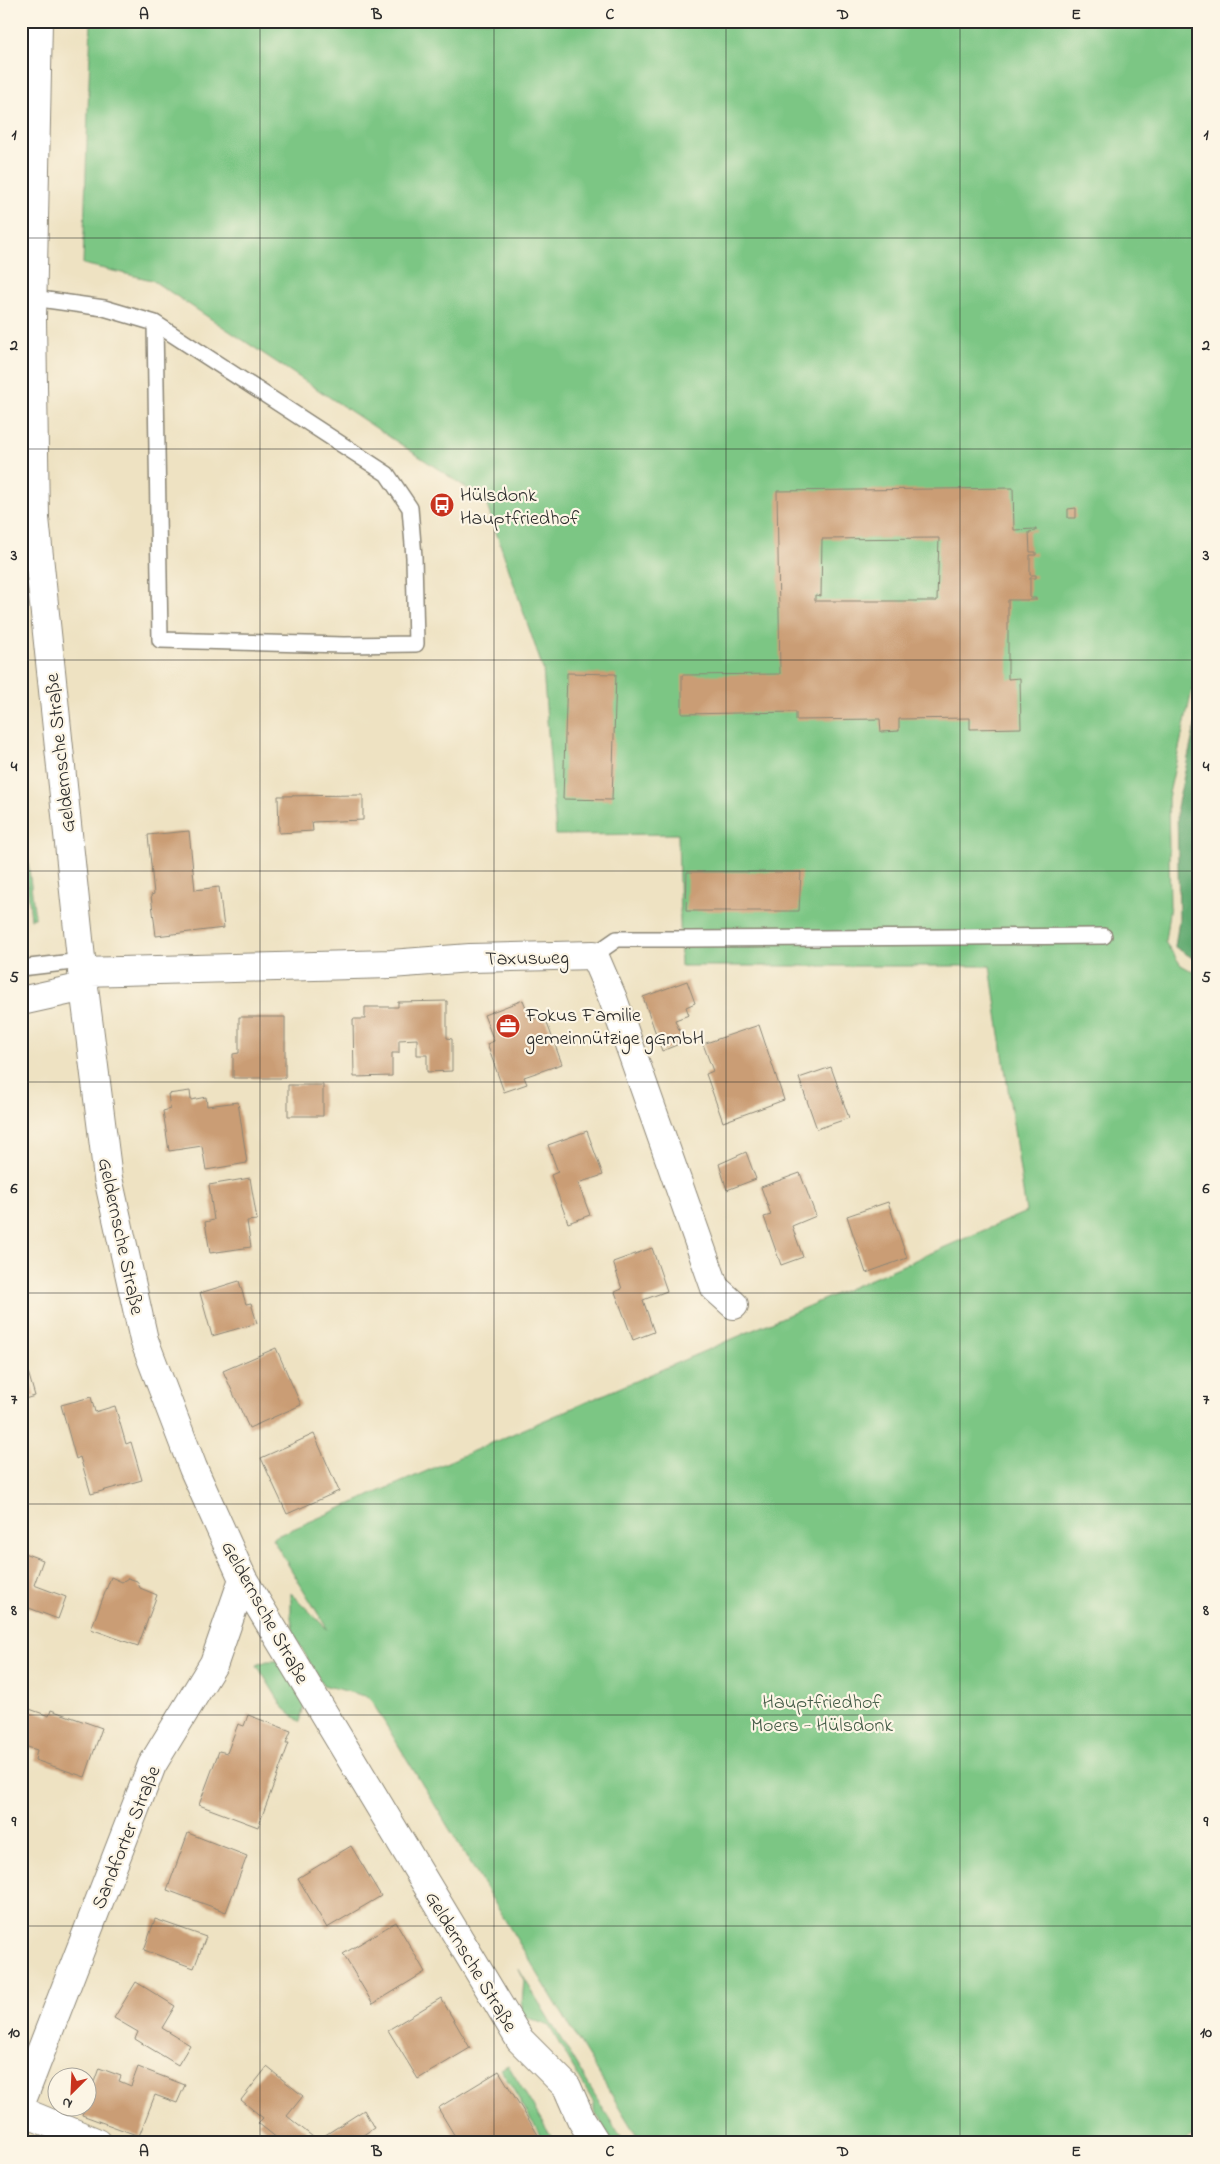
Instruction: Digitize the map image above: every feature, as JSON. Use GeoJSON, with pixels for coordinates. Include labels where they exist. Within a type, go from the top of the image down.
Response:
{"type":"FeatureCollection","features":[{"type":"Feature","properties":{"kind":"street","name":"Geldernsche Straße"},"geometry":{"type":"LineString","coordinates":[[38,21],[29,312],[28,518],[108,1178],[144,1340],[193,1468],[243,1579],[520,2040],[567,2087],[581,2119],[596,2143]]}},
{"type":"Feature","properties":{"kind":"street","name":"Taxusweg"},"geometry":{"type":"LineString","coordinates":[[82,973],[391,964],[470,958],[594,956],[613,1000],[715,1288],[734,1305]]}},
{"type":"Feature","properties":{"kind":"street"},"geometry":{"type":"LineString","coordinates":[[21,1001],[82,973]]}},
{"type":"Feature","properties":{"kind":"street","name":"Sandforter Straße"},"geometry":{"type":"LineString","coordinates":[[21,2103],[152,1765],[214,1663],[243,1579]]}},
{"type":"Feature","properties":{"kind":"street"},"geometry":{"type":"LineString","coordinates":[[21,2111],[98,2143]]}},
{"type":"Feature","properties":{"kind":"lane"},"geometry":{"type":"LineString","coordinates":[[29,312],[104,308],[155,323],[388,474],[410,508],[414,557],[416,644],[344,645],[160,640],[155,323]]}},
{"type":"Feature","properties":{"kind":"lane"},"geometry":{"type":"LineString","coordinates":[[594,956],[617,939],[1104,936]]}},
{"type":"Feature","properties":{"kind":"lane"},"geometry":{"type":"LineString","coordinates":[[21,968],[82,973]]}},
{"type":"Feature","properties":{"kind":"green space","name":"Hauptfriedhof Moers - Hülsdonk"},"geometry":{"type":"Polygon","coordinates":[[[91,21],[1199,21],[1199,659],[1168,798],[1170,905],[1165,942],[1181,965],[1199,975],[1199,2131],[1184,2143],[641,2143],[369,1697],[323,1685],[294,1635],[291,1617],[291,1593],[328,1630],[272,1538],[1026,1212],[990,966],[681,966],[678,834],[556,835],[543,669],[485,500],[152,280],[83,264],[91,21]]]}},
{"type":"Feature","properties":{"kind":"green space"},"geometry":{"type":"Polygon","coordinates":[[[1199,708],[1199,962],[1175,947],[1179,920],[1177,807],[1199,708]]]}},
{"type":"Feature","properties":{"kind":"green space"},"geometry":{"type":"Polygon","coordinates":[[[21,804],[35,918],[31,919],[21,829],[21,804]]]}},
{"type":"Feature","properties":{"kind":"green space"},"geometry":{"type":"Polygon","coordinates":[[[267,1661],[279,1661],[305,1700],[300,1722],[283,1707],[257,1665],[267,1661]]]}},
{"type":"Feature","properties":{"kind":"green space"},"geometry":{"type":"Polygon","coordinates":[[[518,1968],[624,2143],[613,2143],[594,2111],[594,2103],[549,2026],[521,2015],[524,1980],[518,1968]]]}},
{"type":"Feature","properties":{"kind":"green space"},"geometry":{"type":"Polygon","coordinates":[[[508,2065],[555,2143],[545,2143],[501,2069],[508,2065]]]}},
{"type":"Feature","properties":{"kind":"building"},"geometry":{"type":"Polygon","coordinates":[[[1013,488],[1014,530],[1036,529],[1036,531],[1029,532],[1030,552],[1036,552],[1036,555],[1030,555],[1030,575],[1036,575],[1036,578],[1030,578],[1030,598],[1036,598],[1036,600],[1008,600],[1008,679],[1020,678],[1021,728],[970,729],[970,718],[899,719],[899,731],[881,732],[880,719],[796,720],[796,712],[682,714],[682,675],[780,674],[777,491],[1013,488]],[[939,538],[822,539],[821,596],[815,595],[815,601],[937,601],[939,538]]]}},
{"type":"Feature","properties":{"kind":"building"},"geometry":{"type":"Polygon","coordinates":[[[1076,508],[1076,518],[1068,518],[1068,509],[1076,508]]]}},
{"type":"Feature","properties":{"kind":"building"},"geometry":{"type":"Polygon","coordinates":[[[567,673],[616,674],[612,800],[563,799],[567,673]]]}},
{"type":"Feature","properties":{"kind":"building"},"geometry":{"type":"Polygon","coordinates":[[[363,795],[363,820],[312,822],[313,831],[279,833],[278,796],[363,795]]]}},
{"type":"Feature","properties":{"kind":"building"},"geometry":{"type":"Polygon","coordinates":[[[189,831],[195,890],[219,887],[224,928],[156,936],[151,895],[154,894],[148,835],[189,831]]]}},
{"type":"Feature","properties":{"kind":"building"},"geometry":{"type":"Polygon","coordinates":[[[687,872],[801,872],[799,911],[686,911],[687,872]]]}},
{"type":"Feature","properties":{"kind":"building"},"geometry":{"type":"Polygon","coordinates":[[[687,981],[695,1003],[686,1007],[689,1015],[675,1020],[684,1042],[662,1051],[643,997],[687,981]]]}},
{"type":"Feature","properties":{"kind":"building"},"geometry":{"type":"Polygon","coordinates":[[[523,1000],[531,1020],[544,1015],[562,1064],[524,1077],[527,1084],[504,1092],[487,1044],[494,1041],[484,1015],[523,1000]]]}},
{"type":"Feature","properties":{"kind":"building"},"geometry":{"type":"Polygon","coordinates":[[[447,1001],[447,1038],[452,1039],[452,1071],[427,1072],[427,1055],[417,1055],[417,1039],[399,1040],[399,1053],[392,1053],[392,1076],[354,1077],[353,1019],[365,1019],[365,1007],[398,1007],[398,1002],[447,1001]]]}},
{"type":"Feature","properties":{"kind":"building"},"geometry":{"type":"Polygon","coordinates":[[[239,1017],[285,1017],[285,1078],[233,1078],[233,1054],[239,1053],[239,1017]]]}},
{"type":"Feature","properties":{"kind":"building"},"geometry":{"type":"Polygon","coordinates":[[[759,1025],[784,1100],[723,1122],[706,1074],[713,1071],[703,1044],[759,1025]]]}},
{"type":"Feature","properties":{"kind":"building"},"geometry":{"type":"Polygon","coordinates":[[[831,1067],[849,1118],[817,1129],[799,1078],[831,1067]]]}},
{"type":"Feature","properties":{"kind":"building"},"geometry":{"type":"Polygon","coordinates":[[[288,1085],[323,1085],[323,1116],[288,1116],[288,1085]]]}},
{"type":"Feature","properties":{"kind":"building"},"geometry":{"type":"Polygon","coordinates":[[[190,1091],[191,1100],[206,1097],[207,1106],[238,1102],[247,1163],[206,1170],[202,1146],[169,1151],[163,1111],[170,1109],[168,1094],[190,1091]]]}},
{"type":"Feature","properties":{"kind":"building"},"geometry":{"type":"Polygon","coordinates":[[[587,1131],[603,1175],[578,1183],[590,1215],[568,1223],[551,1175],[558,1172],[548,1145],[587,1131]]]}},
{"type":"Feature","properties":{"kind":"building"},"geometry":{"type":"Polygon","coordinates":[[[746,1152],[756,1179],[727,1190],[719,1164],[746,1152]]]}},
{"type":"Feature","properties":{"kind":"building"},"geometry":{"type":"Polygon","coordinates":[[[800,1173],[816,1216],[792,1226],[803,1257],[781,1265],[764,1217],[771,1215],[761,1187],[800,1173]]]}},
{"type":"Feature","properties":{"kind":"building"},"geometry":{"type":"Polygon","coordinates":[[[250,1178],[257,1220],[247,1221],[251,1247],[210,1253],[205,1222],[214,1220],[209,1185],[250,1178]]]}},
{"type":"Feature","properties":{"kind":"building"},"geometry":{"type":"Polygon","coordinates":[[[888,1202],[907,1258],[866,1273],[847,1216],[888,1202]]]}},
{"type":"Feature","properties":{"kind":"building"},"geometry":{"type":"Polygon","coordinates":[[[652,1248],[667,1291],[643,1300],[654,1332],[633,1340],[615,1292],[622,1289],[613,1262],[652,1248]]]}},
{"type":"Feature","properties":{"kind":"building"},"geometry":{"type":"Polygon","coordinates":[[[239,1281],[246,1304],[251,1303],[257,1323],[212,1336],[200,1293],[239,1281]]]}},
{"type":"Feature","properties":{"kind":"building"},"geometry":{"type":"Polygon","coordinates":[[[21,1348],[35,1396],[21,1400],[21,1348]]]}},
{"type":"Feature","properties":{"kind":"building"},"geometry":{"type":"Polygon","coordinates":[[[276,1348],[301,1405],[249,1428],[223,1371],[276,1348]]]}},
{"type":"Feature","properties":{"kind":"building"},"geometry":{"type":"Polygon","coordinates":[[[91,1397],[95,1412],[115,1406],[126,1444],[131,1442],[142,1480],[91,1494],[80,1457],[76,1459],[61,1405],[91,1397]]]}},
{"type":"Feature","properties":{"kind":"building"},"geometry":{"type":"Polygon","coordinates":[[[314,1434],[339,1491],[287,1514],[261,1458],[314,1434]]]}},
{"type":"Feature","properties":{"kind":"building"},"geometry":{"type":"Polygon","coordinates":[[[21,1552],[43,1560],[34,1585],[66,1597],[58,1619],[21,1605],[21,1552]]]}},
{"type":"Feature","properties":{"kind":"building"},"geometry":{"type":"Polygon","coordinates":[[[111,1577],[122,1582],[128,1578],[137,1581],[140,1588],[157,1595],[138,1646],[91,1629],[111,1577]]]}},
{"type":"Feature","properties":{"kind":"building"},"geometry":{"type":"Polygon","coordinates":[[[21,1706],[49,1716],[51,1710],[102,1728],[85,1777],[35,1760],[37,1750],[21,1745],[21,1706]]]}},
{"type":"Feature","properties":{"kind":"building"},"geometry":{"type":"Polygon","coordinates":[[[248,1715],[291,1731],[286,1743],[289,1743],[258,1827],[199,1805],[219,1751],[227,1753],[238,1724],[244,1726],[248,1715]]]}},
{"type":"Feature","properties":{"kind":"building"},"geometry":{"type":"Polygon","coordinates":[[[188,1833],[247,1856],[226,1912],[167,1890],[188,1833]]]}},
{"type":"Feature","properties":{"kind":"building"},"geometry":{"type":"Polygon","coordinates":[[[351,1846],[381,1896],[327,1928],[298,1878],[351,1846]]]}},
{"type":"Feature","properties":{"kind":"building"},"geometry":{"type":"Polygon","coordinates":[[[155,1919],[206,1937],[194,1968],[144,1950],[155,1919]]]}},
{"type":"Feature","properties":{"kind":"building"},"geometry":{"type":"Polygon","coordinates":[[[396,1922],[425,1972],[373,2004],[343,1954],[396,1922]]]}},
{"type":"Feature","properties":{"kind":"building"},"geometry":{"type":"Polygon","coordinates":[[[136,1982],[175,2006],[162,2028],[190,2045],[178,2065],[135,2039],[138,2032],[114,2018],[136,1982]]]}},
{"type":"Feature","properties":{"kind":"building"},"geometry":{"type":"Polygon","coordinates":[[[441,1998],[470,2048],[418,2079],[388,2030],[441,1998]]]}},
{"type":"Feature","properties":{"kind":"building"},"geometry":{"type":"Polygon","coordinates":[[[138,2067],[185,2085],[177,2103],[155,2095],[139,2136],[85,2116],[98,2116],[99,2068],[121,2076],[119,2081],[131,2086],[138,2067]]]}},
{"type":"Feature","properties":{"kind":"building"},"geometry":{"type":"Polygon","coordinates":[[[267,2067],[303,2096],[287,2116],[313,2137],[308,2143],[283,2143],[258,2123],[263,2118],[241,2100],[267,2067]]]}},
{"type":"Feature","properties":{"kind":"building"},"geometry":{"type":"Polygon","coordinates":[[[499,2071],[543,2143],[459,2143],[438,2108],[499,2071]]]}},
{"type":"Feature","properties":{"kind":"building"},"geometry":{"type":"Polygon","coordinates":[[[364,2110],[374,2128],[351,2143],[317,2143],[316,2141],[364,2110]]]}},
{"type":"Feature","properties":{"kind":"place","name":"Hülsdonk Hauptfriedhof"},"geometry":{"type":"Point","coordinates":[442,505]}},
{"type":"Feature","properties":{"kind":"place","name":"Fokus Familie gemeinnützige gGmbH"},"geometry":{"type":"Point","coordinates":[508,1026]}}]}
